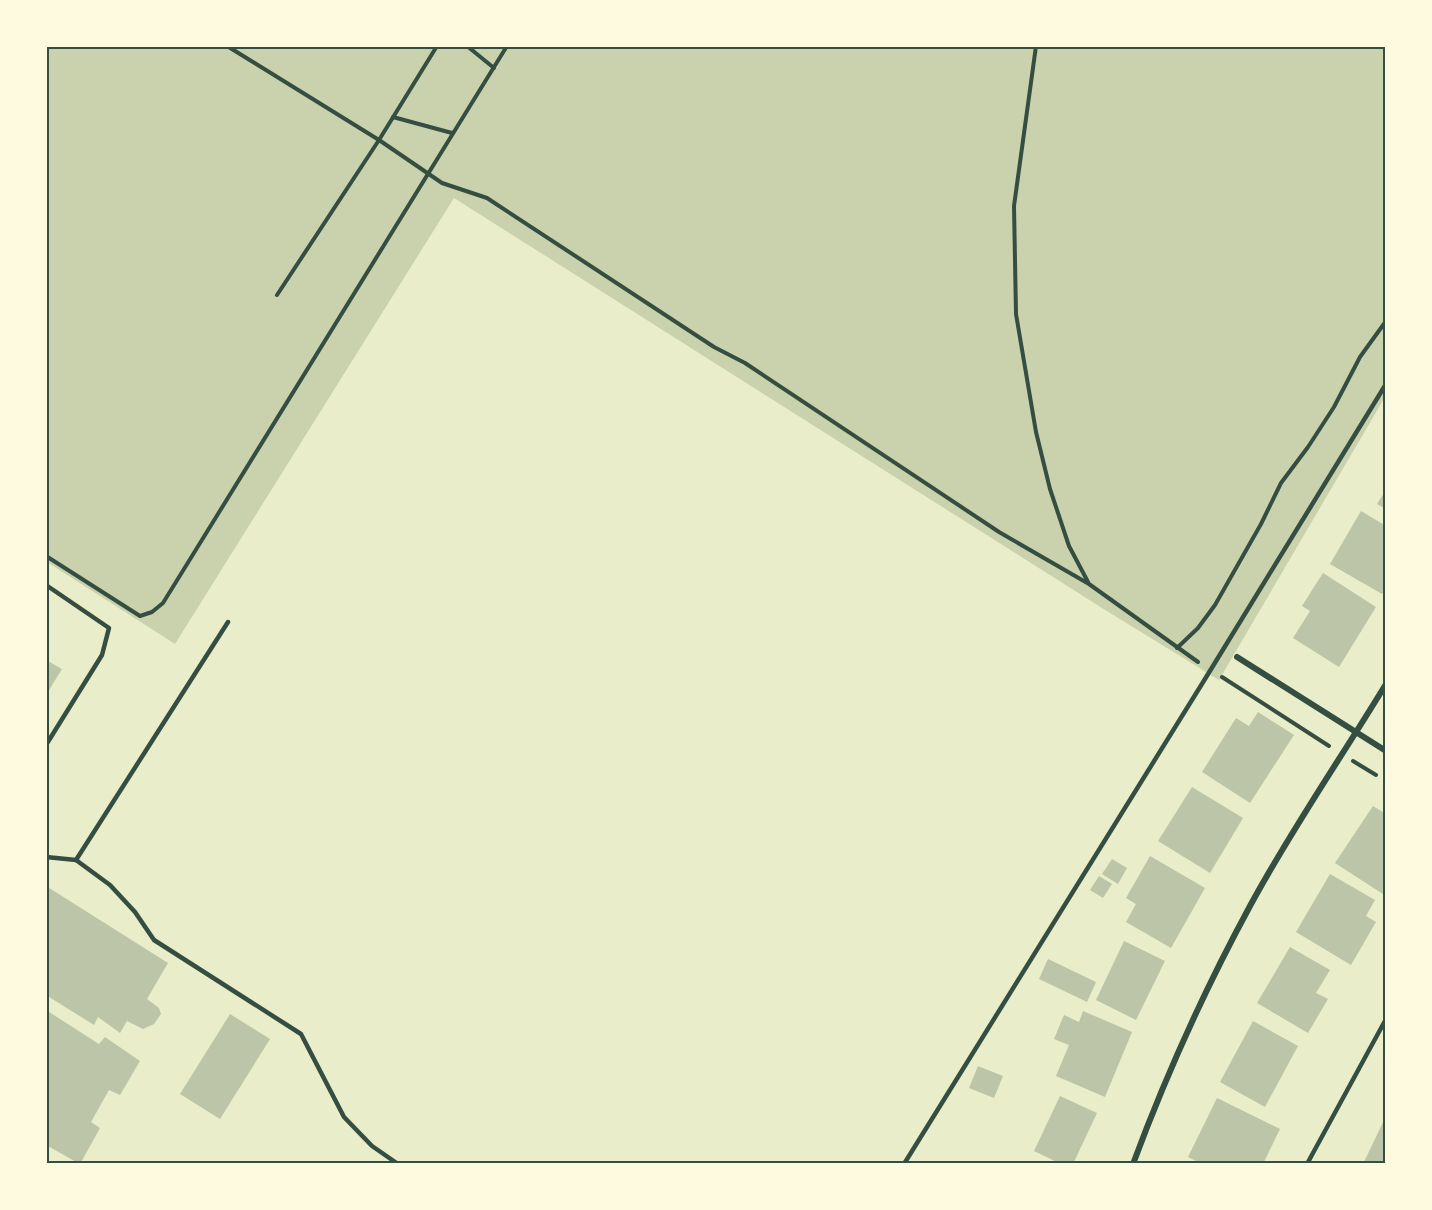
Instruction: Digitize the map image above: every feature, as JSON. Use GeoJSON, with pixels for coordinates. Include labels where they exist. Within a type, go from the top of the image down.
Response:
{"type":"FeatureCollection","features":[{"type":"Feature","properties":{"kind":"street"},"geometry":{"type":"LineString","coordinates":[[1237,657],[1386,751]]}},
{"type":"Feature","properties":{"kind":"street"},"geometry":{"type":"LineString","coordinates":[[1133,1164],[1157,1099],[1207,990],[1251,905],[1386,684]]}},
{"type":"Feature","properties":{"kind":"lane"},"geometry":{"type":"LineString","coordinates":[[904,1164],[1386,384]]}},
{"type":"Feature","properties":{"kind":"lane"},"geometry":{"type":"LineString","coordinates":[[46,585],[109,628],[102,655],[46,745]]}},
{"type":"Feature","properties":{"kind":"lane"},"geometry":{"type":"LineString","coordinates":[[76,860],[228,622]]}},
{"type":"Feature","properties":{"kind":"lane"},"geometry":{"type":"LineString","coordinates":[[46,857],[76,860],[110,885],[135,912],[154,940],[301,1034],[344,1118],[372,1146],[398,1164]]}},
{"type":"Feature","properties":{"kind":"lane"},"geometry":{"type":"LineString","coordinates":[[1307,1164],[1386,1019]]}},
{"type":"Feature","properties":{"kind":"path"},"geometry":{"type":"LineString","coordinates":[[227,46],[453,188],[487,198],[714,348],[745,363],[999,532],[1089,584],[1210,670],[1376,775]]}},
{"type":"Feature","properties":{"kind":"path"},"geometry":{"type":"LineString","coordinates":[[277,295],[379,140],[437,46]]}},
{"type":"Feature","properties":{"kind":"path"},"geometry":{"type":"LineString","coordinates":[[467,46],[494,68]]}},
{"type":"Feature","properties":{"kind":"path"},"geometry":{"type":"LineString","coordinates":[[46,556],[140,616],[152,612],[163,603],[507,46]]}},
{"type":"Feature","properties":{"kind":"path"},"geometry":{"type":"LineString","coordinates":[[1036,46],[1014,206],[1016,314],[1036,432],[1050,489],[1069,546],[1089,584]]}},
{"type":"Feature","properties":{"kind":"path"},"geometry":{"type":"LineString","coordinates":[[393,117],[452,133]]}},
{"type":"Feature","properties":{"kind":"path"},"geometry":{"type":"LineString","coordinates":[[1177,648],[1198,628],[1215,605],[1261,524],[1281,483],[1334,407],[1360,357],[1386,321]]}},
{"type":"Feature","properties":{"kind":"green space"},"geometry":{"type":"Polygon","coordinates":[[[46,47],[1385,47],[1385,397],[1219,680],[454,198],[175,644],[47,562],[46,47]]]}},
{"type":"Feature","properties":{"kind":"building"},"geometry":{"type":"Polygon","coordinates":[[[1386,490],[1386,509],[1377,504],[1386,490]]]}},
{"type":"Feature","properties":{"kind":"building"},"geometry":{"type":"Polygon","coordinates":[[[1361,511],[1386,526],[1386,589],[1382,594],[1330,564],[1361,511]]]}},
{"type":"Feature","properties":{"kind":"building"},"geometry":{"type":"Polygon","coordinates":[[[1323,573],[1376,607],[1339,667],[1293,638],[1310,611],[1302,606],[1323,573]]]}},
{"type":"Feature","properties":{"kind":"building"},"geometry":{"type":"Polygon","coordinates":[[[46,660],[62,669],[46,695],[46,660]]]}},
{"type":"Feature","properties":{"kind":"building"},"geometry":{"type":"Polygon","coordinates":[[[1258,712],[1294,735],[1250,803],[1202,772],[1236,718],[1249,726],[1258,712]]]}},
{"type":"Feature","properties":{"kind":"building"},"geometry":{"type":"Polygon","coordinates":[[[1192,787],[1243,818],[1210,873],[1158,841],[1192,787]]]}},
{"type":"Feature","properties":{"kind":"building"},"geometry":{"type":"Polygon","coordinates":[[[1373,806],[1386,814],[1386,896],[1335,863],[1373,806]]]}},
{"type":"Feature","properties":{"kind":"building"},"geometry":{"type":"Polygon","coordinates":[[[1150,856],[1205,888],[1171,948],[1126,922],[1136,904],[1126,898],[1150,856]]]}},
{"type":"Feature","properties":{"kind":"building"},"geometry":{"type":"Polygon","coordinates":[[[1112,859],[1127,868],[1118,884],[1102,874],[1112,859]]]}},
{"type":"Feature","properties":{"kind":"building"},"geometry":{"type":"Polygon","coordinates":[[[1330,874],[1375,900],[1366,916],[1376,922],[1351,965],[1296,932],[1330,874]]]}},
{"type":"Feature","properties":{"kind":"building"},"geometry":{"type":"Polygon","coordinates":[[[1099,876],[1112,884],[1103,898],[1090,890],[1099,876]]]}},
{"type":"Feature","properties":{"kind":"building"},"geometry":{"type":"Polygon","coordinates":[[[46,886],[168,963],[147,999],[159,1008],[161,1014],[154,1024],[143,1029],[127,1021],[120,1033],[98,1017],[94,1025],[46,995],[46,886]]]}},
{"type":"Feature","properties":{"kind":"building"},"geometry":{"type":"Polygon","coordinates":[[[1124,941],[1165,961],[1136,1020],[1096,1000],[1124,941]]]}},
{"type":"Feature","properties":{"kind":"building"},"geometry":{"type":"Polygon","coordinates":[[[1290,947],[1330,970],[1316,993],[1328,999],[1308,1033],[1257,1003],[1290,947]]]}},
{"type":"Feature","properties":{"kind":"building"},"geometry":{"type":"Polygon","coordinates":[[[1048,959],[1096,982],[1087,1002],[1039,979],[1048,959]]]}},
{"type":"Feature","properties":{"kind":"building"},"geometry":{"type":"Polygon","coordinates":[[[46,1010],[99,1044],[105,1037],[140,1061],[120,1095],[109,1090],[91,1122],[100,1128],[80,1164],[46,1145],[46,1010]]]}},
{"type":"Feature","properties":{"kind":"building"},"geometry":{"type":"Polygon","coordinates":[[[1083,1011],[1132,1032],[1105,1097],[1056,1076],[1069,1045],[1054,1039],[1064,1015],[1079,1022],[1083,1011]]]}},
{"type":"Feature","properties":{"kind":"building"},"geometry":{"type":"Polygon","coordinates":[[[230,1014],[270,1039],[220,1119],[180,1094],[230,1014]]]}},
{"type":"Feature","properties":{"kind":"building"},"geometry":{"type":"Polygon","coordinates":[[[1253,1021],[1298,1046],[1265,1107],[1220,1082],[1253,1021]]]}},
{"type":"Feature","properties":{"kind":"building"},"geometry":{"type":"Polygon","coordinates":[[[978,1066],[1003,1076],[994,1098],[969,1088],[978,1066]]]}},
{"type":"Feature","properties":{"kind":"building"},"geometry":{"type":"Polygon","coordinates":[[[1060,1096],[1097,1113],[1073,1164],[1061,1164],[1034,1151],[1060,1096]]]}},
{"type":"Feature","properties":{"kind":"building"},"geometry":{"type":"Polygon","coordinates":[[[1217,1098],[1280,1129],[1263,1164],[1202,1164],[1188,1157],[1217,1098]]]}},
{"type":"Feature","properties":{"kind":"building"},"geometry":{"type":"Polygon","coordinates":[[[1386,1116],[1386,1164],[1363,1164],[1386,1116]]]}}]}
